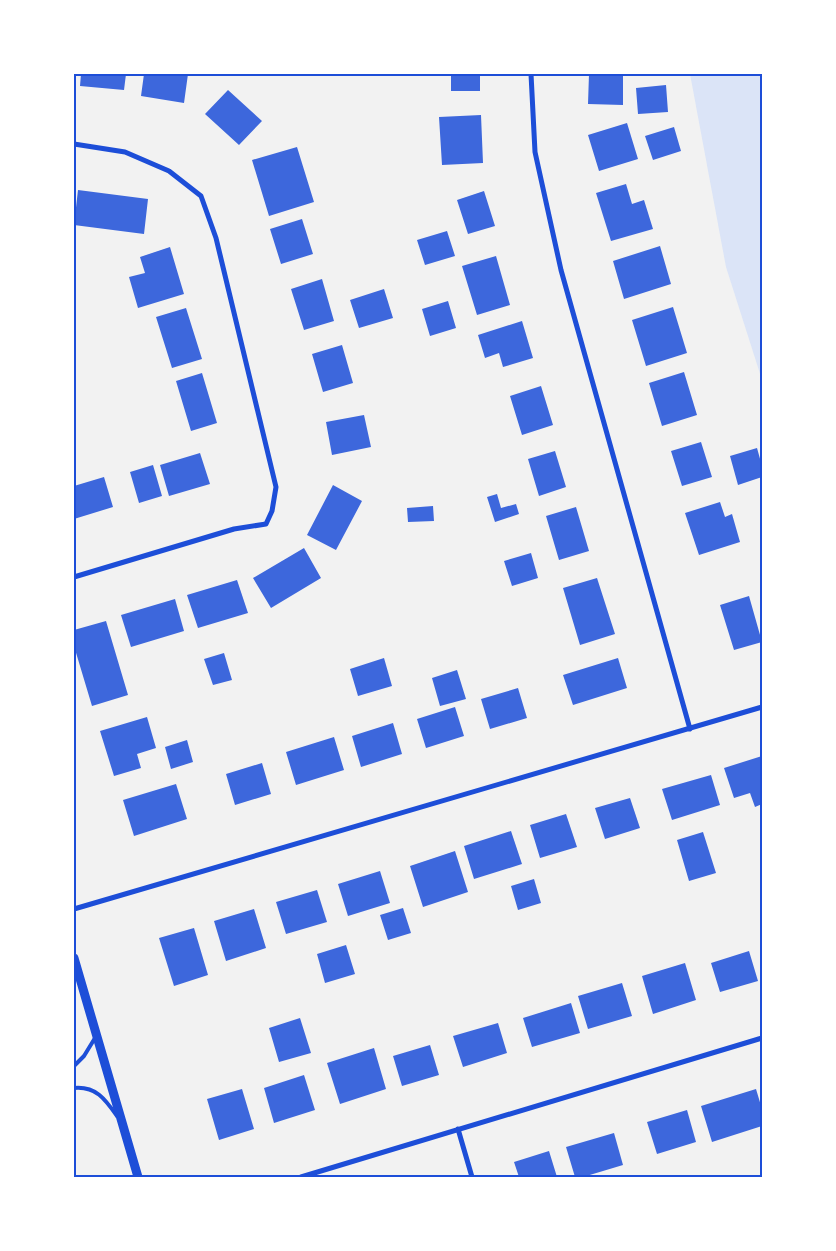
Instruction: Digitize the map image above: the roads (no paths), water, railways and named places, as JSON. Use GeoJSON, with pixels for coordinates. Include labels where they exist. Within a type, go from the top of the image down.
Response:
{"type":"FeatureCollection","features":[{"type":"Feature","properties":{"kind":"street"},"geometry":{"type":"LineString","coordinates":[[532,74],[535,152],[560,270],[690,728]]}},
{"type":"Feature","properties":{"kind":"street"},"geometry":{"type":"LineString","coordinates":[[74,144],[125,152],[169,171],[201,196],[216,238],[276,487],[272,511],[266,524],[234,530],[74,577]]}},
{"type":"Feature","properties":{"kind":"street"},"geometry":{"type":"LineString","coordinates":[[74,909],[762,707]]}},
{"type":"Feature","properties":{"kind":"street"},"geometry":{"type":"LineString","coordinates":[[74,958],[138,1177]]}},
{"type":"Feature","properties":{"kind":"street"},"geometry":{"type":"LineString","coordinates":[[301,1177],[762,1038]]}},
{"type":"Feature","properties":{"kind":"street"},"geometry":{"type":"LineString","coordinates":[[458,1129],[472,1177]]}},
{"type":"Feature","properties":{"kind":"lane"},"geometry":{"type":"LineString","coordinates":[[74,1066],[84,1056],[96,1036]]}},
{"type":"Feature","properties":{"kind":"lane"},"geometry":{"type":"LineString","coordinates":[[74,1088],[86,1087],[105,1099],[121,1122]]}}]}
